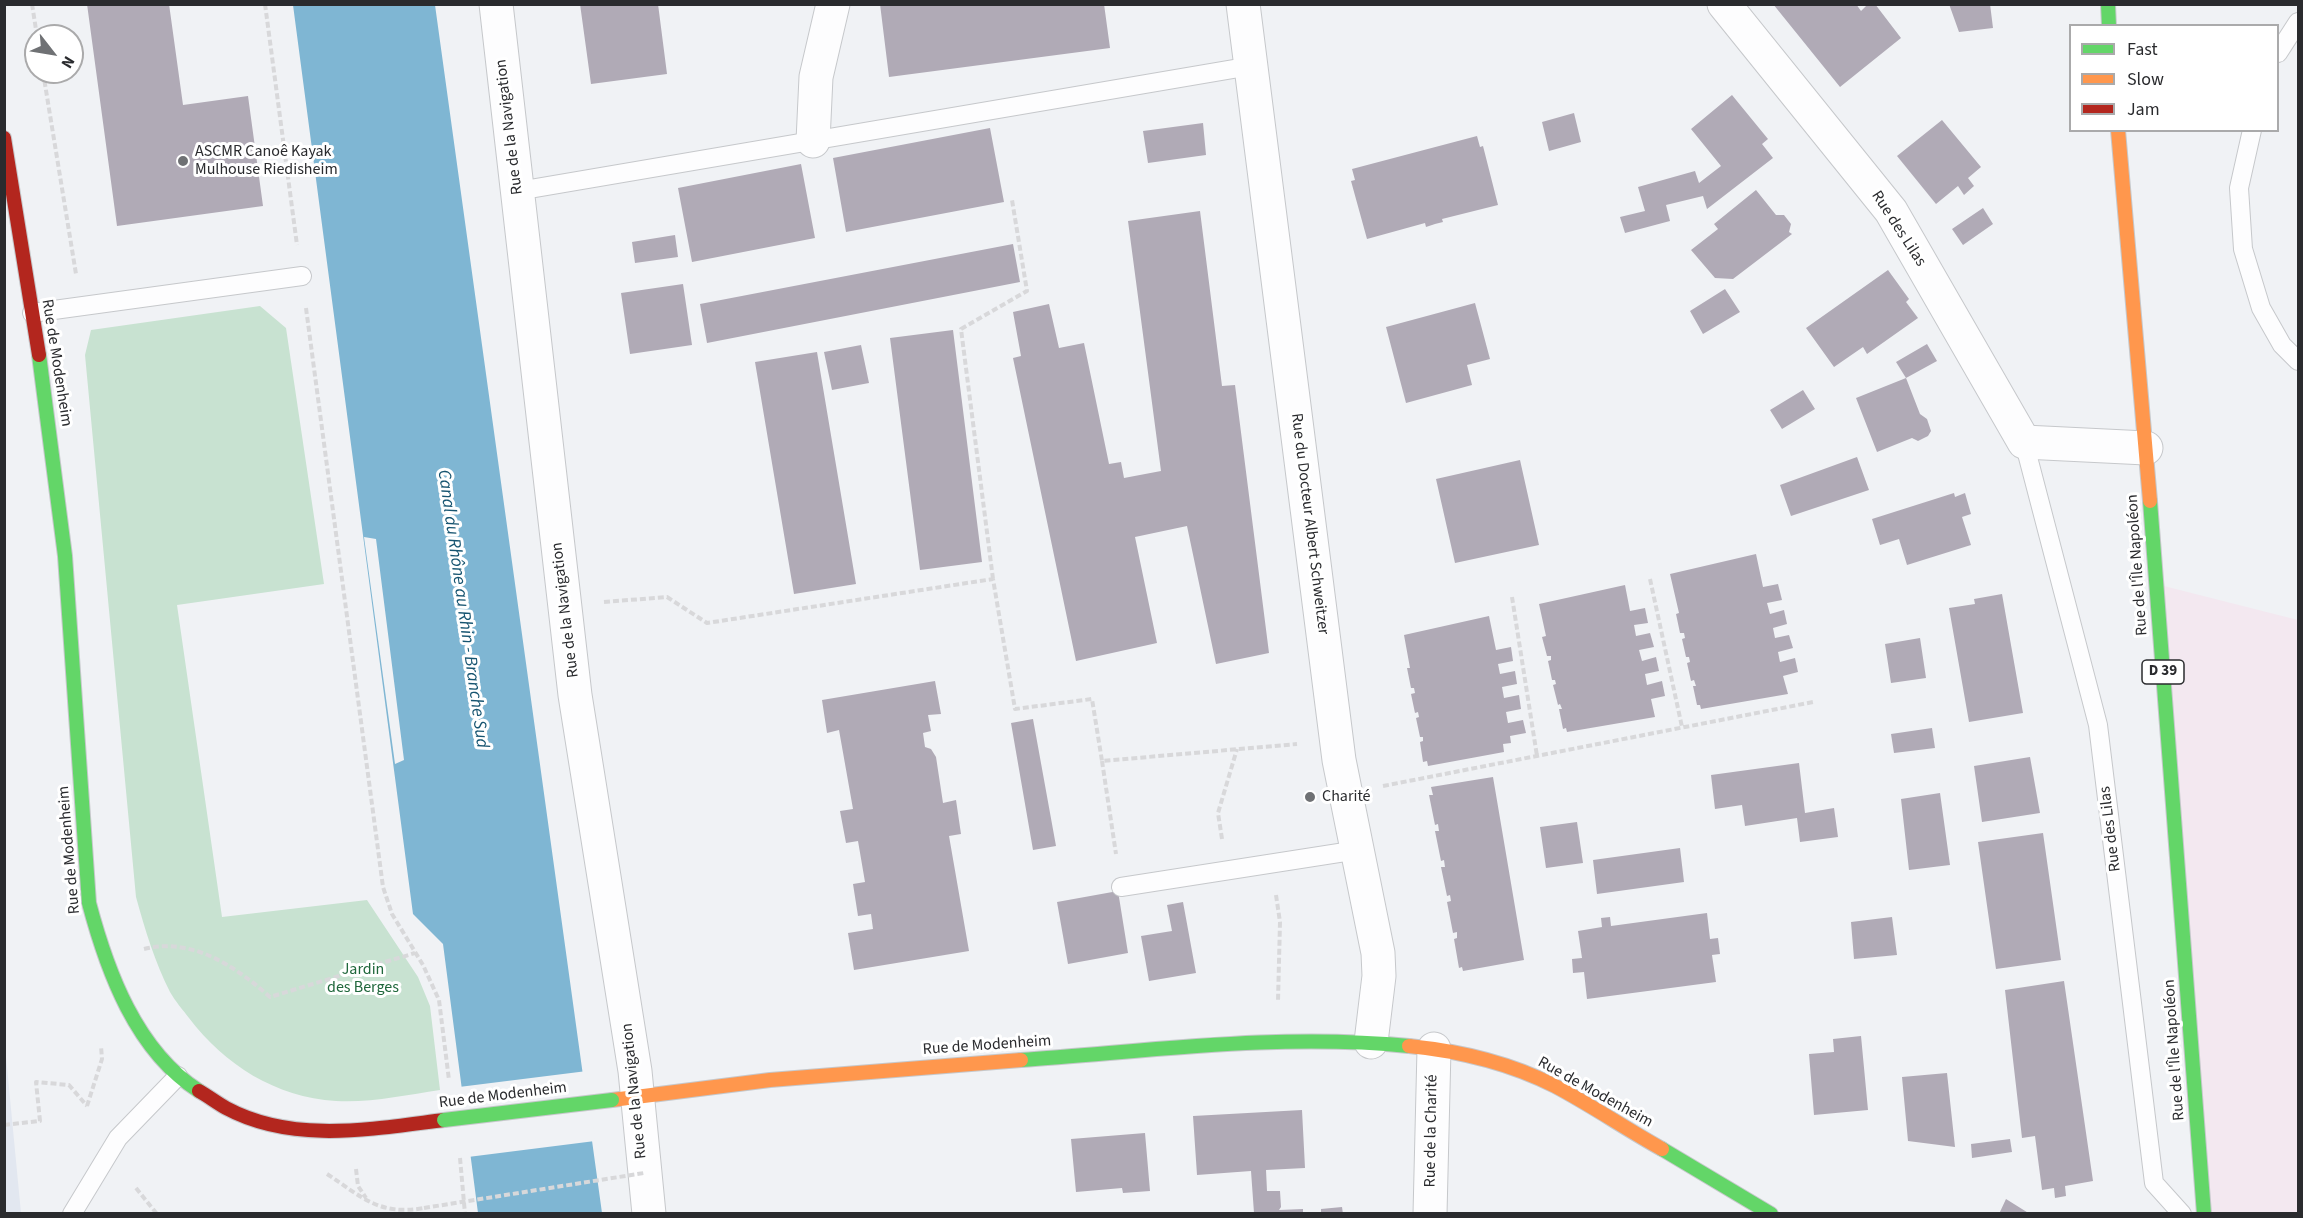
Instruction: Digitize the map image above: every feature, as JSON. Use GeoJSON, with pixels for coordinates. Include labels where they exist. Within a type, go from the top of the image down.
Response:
{"type":"FeatureCollection","features":[{"type":"Feature","properties":{"kind":"main road"},"geometry":{"type":"LineString","coordinates":[[2108,4],[2109,24]]}},
{"type":"Feature","properties":{"kind":"main road","name":"Rue de l'Île Napoléon"},"geometry":{"type":"LineString","coordinates":[[2118,132],[2146,448],[2204,1214]]}},
{"type":"Feature","properties":{"kind":"main road","name":"Rue de Modenheim"},"geometry":{"type":"LineString","coordinates":[[4,138],[44,388],[65,556],[89,903],[96,938],[111,976],[142,1035],[178,1076],[208,1099],[255,1120],[311,1131],[351,1131],[866,1071],[1281,1041],[1371,1042],[1434,1049],[1480,1058],[1525,1073],[1554,1086],[1771,1214]]}},
{"type":"Feature","properties":{"kind":"street","name":"Rue de la Navigation"},"geometry":{"type":"LineString","coordinates":[[496,4],[575,695],[634,1062],[625,1098],[644,1173],[649,1214]]}},
{"type":"Feature","properties":{"kind":"street"},"geometry":{"type":"LineString","coordinates":[[813,141],[816,77],[832,4]]}},
{"type":"Feature","properties":{"kind":"street","name":"Rue du Docteur Albert Schweitzer"},"geometry":{"type":"LineString","coordinates":[[1243,4],[1336,741],[1344,793],[1358,850],[1378,953],[1379,976],[1371,1042]]}},
{"type":"Feature","properties":{"kind":"street","name":"Rue des Lilas"},"geometry":{"type":"LineString","coordinates":[[1724,4],[1891,211],[2024,442]]}},
{"type":"Feature","properties":{"kind":"street"},"geometry":{"type":"LineString","coordinates":[[2024,442],[2146,448]]}},
{"type":"Feature","properties":{"kind":"street","name":"Rue de la Charité"},"geometry":{"type":"LineString","coordinates":[[1430,1214],[1434,1049]]}},
{"type":"Feature","properties":{"kind":"lane"},"geometry":{"type":"LineString","coordinates":[[2279,50],[2298,22]]}},
{"type":"Feature","properties":{"kind":"lane"},"geometry":{"type":"LineString","coordinates":[[518,191],[1251,66]]}},
{"type":"Feature","properties":{"kind":"lane"},"geometry":{"type":"LineString","coordinates":[[2252,132],[2239,188],[2242,249],[2260,309],[2282,345],[2298,361]]}},
{"type":"Feature","properties":{"kind":"lane"},"geometry":{"type":"LineString","coordinates":[[32,313],[302,276]]}},
{"type":"Feature","properties":{"kind":"lane","name":"Rue des Lilas"},"geometry":{"type":"LineString","coordinates":[[2024,442],[2098,726],[2154,1184],[2182,1214]]}},
{"type":"Feature","properties":{"kind":"lane"},"geometry":{"type":"LineString","coordinates":[[1121,887],[1358,850]]}},
{"type":"Feature","properties":{"kind":"lane"},"geometry":{"type":"LineString","coordinates":[[72,1214],[118,1138],[178,1076]]}},
{"type":"Feature","properties":{"kind":"path"},"geometry":{"type":"LineString","coordinates":[[32,4],[36,24]]}},
{"type":"Feature","properties":{"kind":"path"},"geometry":{"type":"LineString","coordinates":[[265,4],[383,888],[392,914],[423,965],[439,1000],[450,1083]]}},
{"type":"Feature","properties":{"kind":"path"},"geometry":{"type":"LineString","coordinates":[[45,84],[77,281],[75,308]]}},
{"type":"Feature","properties":{"kind":"path"},"geometry":{"type":"LineString","coordinates":[[1012,200],[1028,291],[961,329],[993,579],[1015,709],[1092,699],[1121,887]]}},
{"type":"Feature","properties":{"kind":"path"},"geometry":{"type":"LineString","coordinates":[[565,605],[667,597],[707,623],[993,579]]}},
{"type":"Feature","properties":{"kind":"path"},"geometry":{"type":"LineString","coordinates":[[1650,579],[1682,727]]}},
{"type":"Feature","properties":{"kind":"path"},"geometry":{"type":"LineString","coordinates":[[1512,597],[1537,756]]}},
{"type":"Feature","properties":{"kind":"path"},"geometry":{"type":"LineString","coordinates":[[1344,793],[1813,702]]}},
{"type":"Feature","properties":{"kind":"path"},"geometry":{"type":"LineString","coordinates":[[1102,761],[1336,741]]}},
{"type":"Feature","properties":{"kind":"path"},"geometry":{"type":"LineString","coordinates":[[1227,872],[1218,813],[1237,749]]}},
{"type":"Feature","properties":{"kind":"path"},"geometry":{"type":"LineString","coordinates":[[1271,865],[1280,922],[1278,1011]]}},
{"type":"Feature","properties":{"kind":"path"},"geometry":{"type":"LineString","coordinates":[[144,950],[160,945],[179,945],[201,952],[248,978],[270,997],[415,953]]}},
{"type":"Feature","properties":{"kind":"path"},"geometry":{"type":"LineString","coordinates":[[4,1125],[40,1121],[36,1082],[69,1085],[87,1106]]}},
{"type":"Feature","properties":{"kind":"path"},"geometry":{"type":"LineString","coordinates":[[459,1153],[465,1214]]}},
{"type":"Feature","properties":{"kind":"path"},"geometry":{"type":"LineString","coordinates":[[355,1162],[358,1186],[368,1201]]}},
{"type":"Feature","properties":{"kind":"path"},"geometry":{"type":"LineString","coordinates":[[322,1170],[378,1207],[405,1212],[644,1173]]}},
{"type":"Feature","properties":{"kind":"path"},"geometry":{"type":"LineString","coordinates":[[136,1188],[156,1214]]}},
{"type":"Feature","properties":{"kind":"shaded area"},"geometry":{"type":"Polygon","coordinates":[[[2156,584],[2298,620],[2298,1213],[2204,1213],[2156,584]]]}},
{"type":"Feature","properties":{"kind":"shaded area"},"geometry":{"type":"Polygon","coordinates":[[[5,1046],[21,1213],[5,1213],[5,1046]]]}},
{"type":"Feature","properties":{"kind":"green space","name":"Jardin des Berges"},"geometry":{"type":"Polygon","coordinates":[[[260,306],[286,328],[324,584],[177,605],[222,917],[367,900],[418,977],[430,1006],[440,1090],[375,1100],[336,1101],[292,1093],[253,1076],[235,1064],[203,1035],[172,995],[155,957],[136,897],[85,355],[91,330],[260,306]]]}},
{"type":"Feature","properties":{"kind":"water","name":"Canal du Rhône au Rhin - Branche Sud"},"geometry":{"type":"Polygon","coordinates":[[[293,5],[435,5],[602,1213],[478,1213],[443,944],[413,914],[293,5]]]}},
{"type":"Feature","properties":{"kind":"pier"},"geometry":{"type":"Polygon","coordinates":[[[364,537],[376,539],[404,760],[395,764],[364,537]]]}},
{"type":"Feature","properties":{"kind":"pier"},"geometry":{"type":"Polygon","coordinates":[[[587,1071],[595,1141],[468,1157],[459,1087],[587,1071]]]}},
{"type":"Feature","properties":{"kind":"building","name":"ASCMR Canoê Kayak Mulhouse Riedisheim"},"geometry":{"type":"Polygon","coordinates":[[[87,4],[169,4],[183,105],[248,96],[263,206],[117,226],[87,4]]]}},
{"type":"Feature","properties":{"kind":"building"},"geometry":{"type":"Polygon","coordinates":[[[580,4],[658,4],[667,74],[591,84],[580,4]]]}},
{"type":"Feature","properties":{"kind":"building"},"geometry":{"type":"Polygon","coordinates":[[[880,4],[1104,4],[1110,48],[889,77],[880,4]]]}},
{"type":"Feature","properties":{"kind":"building"},"geometry":{"type":"Polygon","coordinates":[[[1773,4],[1856,4],[1861,11],[1868,4],[1875,4],[1901,38],[1840,87],[1773,4]]]}},
{"type":"Feature","properties":{"kind":"building"},"geometry":{"type":"Polygon","coordinates":[[[1949,4],[1990,4],[1993,28],[1959,32],[1949,4]]]}},
{"type":"Feature","properties":{"kind":"building"},"geometry":{"type":"Polygon","coordinates":[[[1732,95],[1768,139],[1762,144],[1773,158],[1707,209],[1703,196],[1666,205],[1670,221],[1625,233],[1620,217],[1645,211],[1638,187],[1695,171],[1699,183],[1721,166],[1691,129],[1732,95]]]}},
{"type":"Feature","properties":{"kind":"building"},"geometry":{"type":"Polygon","coordinates":[[[1574,113],[1581,142],[1549,151],[1542,122],[1574,113]]]}},
{"type":"Feature","properties":{"kind":"building"},"geometry":{"type":"Polygon","coordinates":[[[1942,120],[1981,167],[1968,178],[1974,186],[1964,195],[1958,186],[1936,204],[1897,156],[1942,120]]]}},
{"type":"Feature","properties":{"kind":"building"},"geometry":{"type":"Polygon","coordinates":[[[1203,123],[1206,155],[1148,163],[1143,131],[1203,123]]]}},
{"type":"Feature","properties":{"kind":"building"},"geometry":{"type":"Polygon","coordinates":[[[990,128],[1004,202],[846,232],[833,158],[990,128]]]}},
{"type":"Feature","properties":{"kind":"building"},"geometry":{"type":"Polygon","coordinates":[[[1477,136],[1480,147],[1483,146],[1498,205],[1442,219],[1443,222],[1426,227],[1425,223],[1367,239],[1351,181],[1355,180],[1352,169],[1477,136]]]}},
{"type":"Feature","properties":{"kind":"building"},"geometry":{"type":"Polygon","coordinates":[[[801,164],[815,238],[692,262],[678,188],[801,164]]]}},
{"type":"Feature","properties":{"kind":"building"},"geometry":{"type":"Polygon","coordinates":[[[1756,190],[1776,215],[1784,215],[1791,224],[1789,232],[1792,234],[1733,279],[1715,278],[1691,250],[1718,229],[1714,224],[1756,190]]]}},
{"type":"Feature","properties":{"kind":"building"},"geometry":{"type":"Polygon","coordinates":[[[1983,208],[1993,224],[1963,245],[1952,229],[1983,208]]]}},
{"type":"Feature","properties":{"kind":"building"},"geometry":{"type":"Polygon","coordinates":[[[1200,211],[1222,386],[1235,385],[1269,653],[1216,664],[1187,526],[1135,537],[1157,643],[1076,661],[1013,358],[1021,356],[1013,312],[1049,304],[1059,348],[1084,343],[1109,464],[1121,462],[1124,478],[1161,471],[1128,221],[1200,211]]]}},
{"type":"Feature","properties":{"kind":"building"},"geometry":{"type":"Polygon","coordinates":[[[675,235],[678,257],[635,263],[632,242],[675,235]]]}},
{"type":"Feature","properties":{"kind":"building"},"geometry":{"type":"Polygon","coordinates":[[[1013,244],[1020,282],[707,343],[700,304],[1013,244]]]}},
{"type":"Feature","properties":{"kind":"building"},"geometry":{"type":"Polygon","coordinates":[[[1888,270],[1909,299],[1906,302],[1918,318],[1867,354],[1863,347],[1834,367],[1806,328],[1888,270]]]}},
{"type":"Feature","properties":{"kind":"building"},"geometry":{"type":"Polygon","coordinates":[[[683,284],[692,345],[630,354],[621,293],[683,284]]]}},
{"type":"Feature","properties":{"kind":"building"},"geometry":{"type":"Polygon","coordinates":[[[1725,289],[1740,312],[1703,334],[1690,311],[1725,289]]]}},
{"type":"Feature","properties":{"kind":"building"},"geometry":{"type":"Polygon","coordinates":[[[1475,303],[1490,359],[1467,365],[1472,385],[1406,403],[1386,327],[1475,303]]]}},
{"type":"Feature","properties":{"kind":"building"},"geometry":{"type":"Polygon","coordinates":[[[953,330],[982,562],[920,570],[890,338],[953,330]]]}},
{"type":"Feature","properties":{"kind":"building"},"geometry":{"type":"Polygon","coordinates":[[[1927,344],[1937,361],[1906,378],[1896,362],[1927,344]]]}},
{"type":"Feature","properties":{"kind":"building"},"geometry":{"type":"Polygon","coordinates":[[[861,345],[869,383],[832,390],[824,352],[861,345]]]}},
{"type":"Feature","properties":{"kind":"building"},"geometry":{"type":"Polygon","coordinates":[[[817,352],[856,584],[794,594],[755,362],[817,352]]]}},
{"type":"Feature","properties":{"kind":"building"},"geometry":{"type":"Polygon","coordinates":[[[1906,378],[1920,414],[1927,419],[1931,431],[1928,436],[1918,441],[1912,438],[1877,452],[1856,398],[1906,378]]]}},
{"type":"Feature","properties":{"kind":"building"},"geometry":{"type":"Polygon","coordinates":[[[1803,390],[1815,409],[1782,429],[1770,410],[1803,390]]]}},
{"type":"Feature","properties":{"kind":"building"},"geometry":{"type":"Polygon","coordinates":[[[1857,457],[1869,490],[1791,516],[1780,485],[1857,457]]]}},
{"type":"Feature","properties":{"kind":"building"},"geometry":{"type":"Polygon","coordinates":[[[1520,460],[1539,545],[1455,563],[1436,479],[1520,460]]]}},
{"type":"Feature","properties":{"kind":"building"},"geometry":{"type":"Polygon","coordinates":[[[1954,493],[1955,497],[1965,493],[1971,514],[1962,517],[1971,545],[1907,565],[1899,539],[1880,545],[1872,519],[1954,493]]]}},
{"type":"Feature","properties":{"kind":"building"},"geometry":{"type":"Polygon","coordinates":[[[1756,554],[1763,587],[1778,584],[1782,600],[1767,603],[1770,614],[1784,610],[1787,624],[1773,628],[1775,638],[1789,635],[1793,648],[1778,652],[1780,662],[1795,658],[1798,672],[1783,676],[1788,694],[1701,709],[1700,705],[1697,705],[1694,680],[1691,681],[1687,663],[1690,662],[1689,657],[1686,657],[1682,639],[1685,638],[1684,633],[1680,633],[1676,614],[1679,613],[1670,574],[1756,554]]]}},
{"type":"Feature","properties":{"kind":"building"},"geometry":{"type":"Polygon","coordinates":[[[1625,585],[1630,611],[1645,608],[1648,623],[1634,625],[1636,636],[1650,633],[1654,647],[1639,650],[1642,661],[1656,657],[1659,671],[1645,674],[1647,685],[1662,681],[1665,696],[1651,699],[1655,717],[1567,732],[1566,728],[1563,729],[1559,709],[1562,709],[1560,704],[1558,705],[1553,685],[1556,684],[1555,680],[1552,680],[1548,661],[1551,660],[1551,656],[1547,656],[1542,637],[1546,636],[1539,604],[1625,585]]]}},
{"type":"Feature","properties":{"kind":"building"},"geometry":{"type":"Polygon","coordinates":[[[2002,594],[2023,713],[1969,722],[1949,608],[1975,604],[1974,599],[2002,594]]]}},
{"type":"Feature","properties":{"kind":"building"},"geometry":{"type":"Polygon","coordinates":[[[1489,616],[1496,650],[1511,647],[1513,661],[1498,664],[1500,674],[1515,671],[1517,684],[1502,687],[1504,698],[1519,695],[1521,709],[1506,712],[1508,723],[1523,720],[1526,733],[1510,736],[1511,743],[1503,744],[1504,752],[1428,766],[1427,761],[1423,762],[1420,742],[1423,741],[1423,737],[1420,737],[1416,718],[1419,717],[1418,712],[1415,713],[1411,694],[1415,693],[1414,688],[1411,688],[1407,668],[1410,668],[1404,635],[1489,616]]]}},
{"type":"Feature","properties":{"kind":"building"},"geometry":{"type":"Polygon","coordinates":[[[1920,638],[1926,678],[1891,683],[1885,644],[1920,638]]]}},
{"type":"Feature","properties":{"kind":"building"},"geometry":{"type":"Polygon","coordinates":[[[935,681],[941,714],[928,715],[931,731],[923,733],[925,747],[931,749],[936,757],[943,803],[956,800],[961,834],[949,836],[969,951],[854,970],[848,933],[873,929],[871,914],[858,916],[853,884],[865,882],[858,841],[846,843],[840,811],[853,809],[839,730],[827,733],[822,700],[935,681]]]}},
{"type":"Feature","properties":{"kind":"building"},"geometry":{"type":"Polygon","coordinates":[[[1033,719],[1056,846],[1033,850],[1011,723],[1033,719]]]}},
{"type":"Feature","properties":{"kind":"building"},"geometry":{"type":"Polygon","coordinates":[[[1932,728],[1935,748],[1894,753],[1891,734],[1932,728]]]}},
{"type":"Feature","properties":{"kind":"building"},"geometry":{"type":"Polygon","coordinates":[[[2030,757],[2040,813],[1982,822],[1974,766],[2030,757]]]}},
{"type":"Feature","properties":{"kind":"building"},"geometry":{"type":"Polygon","coordinates":[[[1799,763],[1805,813],[1834,808],[1838,837],[1800,842],[1797,818],[1745,826],[1742,805],[1715,809],[1711,775],[1799,763]]]}},
{"type":"Feature","properties":{"kind":"building"},"geometry":{"type":"Polygon","coordinates":[[[1493,777],[1524,960],[1463,971],[1462,967],[1459,968],[1454,939],[1457,938],[1457,932],[1453,933],[1447,902],[1451,901],[1450,895],[1447,896],[1441,867],[1445,867],[1444,860],[1441,861],[1435,831],[1439,831],[1438,824],[1435,825],[1429,795],[1433,795],[1431,787],[1493,777]]]}},
{"type":"Feature","properties":{"kind":"building"},"geometry":{"type":"Polygon","coordinates":[[[1940,793],[1950,865],[1909,870],[1901,799],[1940,793]]]}},
{"type":"Feature","properties":{"kind":"building"},"geometry":{"type":"Polygon","coordinates":[[[1577,822],[1583,863],[1546,868],[1540,827],[1577,822]]]}},
{"type":"Feature","properties":{"kind":"building"},"geometry":{"type":"Polygon","coordinates":[[[2043,833],[2061,960],[1996,969],[1978,842],[2043,833]]]}},
{"type":"Feature","properties":{"kind":"building"},"geometry":{"type":"Polygon","coordinates":[[[1680,848],[1684,882],[1597,894],[1593,860],[1680,848]]]}},
{"type":"Feature","properties":{"kind":"building"},"geometry":{"type":"Polygon","coordinates":[[[1118,891],[1128,953],[1068,964],[1057,902],[1118,891]]]}},
{"type":"Feature","properties":{"kind":"building"},"geometry":{"type":"Polygon","coordinates":[[[1183,902],[1196,973],[1149,981],[1141,936],[1172,931],[1167,905],[1183,902]]]}},
{"type":"Feature","properties":{"kind":"building"},"geometry":{"type":"Polygon","coordinates":[[[1707,913],[1710,939],[1718,938],[1720,954],[1712,955],[1716,982],[1587,999],[1584,972],[1573,973],[1572,959],[1582,958],[1578,931],[1602,927],[1601,918],[1610,917],[1611,926],[1707,913]]]}},
{"type":"Feature","properties":{"kind":"building"},"geometry":{"type":"Polygon","coordinates":[[[1892,917],[1897,955],[1854,959],[1851,922],[1892,917]]]}},
{"type":"Feature","properties":{"kind":"building"},"geometry":{"type":"Polygon","coordinates":[[[2064,981],[2093,1181],[2065,1186],[2066,1196],[2055,1198],[2054,1188],[2042,1190],[2035,1136],[2022,1138],[2005,990],[2064,981]]]}},
{"type":"Feature","properties":{"kind":"building"},"geometry":{"type":"Polygon","coordinates":[[[1861,1036],[1868,1110],[1814,1115],[1809,1054],[1834,1052],[1833,1039],[1861,1036]]]}},
{"type":"Feature","properties":{"kind":"building"},"geometry":{"type":"Polygon","coordinates":[[[1947,1073],[1955,1147],[1908,1141],[1902,1077],[1947,1073]]]}},
{"type":"Feature","properties":{"kind":"building"},"geometry":{"type":"Polygon","coordinates":[[[1302,1110],[1305,1168],[1266,1170],[1267,1191],[1280,1191],[1281,1207],[1279,1210],[1303,1209],[1303,1214],[1254,1213],[1251,1171],[1197,1175],[1193,1116],[1302,1110]]]}},
{"type":"Feature","properties":{"kind":"building"},"geometry":{"type":"Polygon","coordinates":[[[1145,1133],[1150,1191],[1123,1193],[1122,1188],[1076,1192],[1071,1139],[1145,1133]]]}},
{"type":"Feature","properties":{"kind":"building"},"geometry":{"type":"Polygon","coordinates":[[[2010,1139],[2012,1152],[1972,1158],[1971,1144],[2010,1139]]]}},
{"type":"Feature","properties":{"kind":"building"},"geometry":{"type":"Polygon","coordinates":[[[2006,1199],[2030,1214],[1999,1214],[2006,1199]]]}},
{"type":"Feature","properties":{"kind":"building"},"geometry":{"type":"Polygon","coordinates":[[[1342,1207],[1343,1214],[1321,1214],[1321,1209],[1342,1207]]]}},
{"type":"Feature","properties":{"kind":"traffic: fast"},"geometry":{"type":"LineString","coordinates":[[2108,4],[2109,24]]}},
{"type":"Feature","properties":{"kind":"traffic: fast"},"geometry":{"type":"LineString","coordinates":[[39,355],[65,556],[89,903],[115,982],[141,1032],[177,1074],[199,1091]]}},
{"type":"Feature","properties":{"kind":"traffic: fast"},"geometry":{"type":"LineString","coordinates":[[2150,501],[2204,1214]]}},
{"type":"Feature","properties":{"kind":"traffic: fast"},"geometry":{"type":"LineString","coordinates":[[1021,1060],[1263,1042],[1360,1042],[1409,1046]]}},
{"type":"Feature","properties":{"kind":"traffic: fast"},"geometry":{"type":"LineString","coordinates":[[444,1120],[612,1100]]}},
{"type":"Feature","properties":{"kind":"traffic: fast"},"geometry":{"type":"LineString","coordinates":[[1662,1149],[1771,1214]]}},
{"type":"Feature","properties":{"kind":"traffic: slow"},"geometry":{"type":"LineString","coordinates":[[2118,132],[2150,501]]}},
{"type":"Feature","properties":{"kind":"traffic: slow"},"geometry":{"type":"LineString","coordinates":[[1409,1046],[1484,1059],[1538,1078],[1568,1093],[1662,1149]]}},
{"type":"Feature","properties":{"kind":"traffic: slow"},"geometry":{"type":"LineString","coordinates":[[612,1100],[770,1080],[1021,1060]]}},
{"type":"Feature","properties":{"kind":"traffic: jam"},"geometry":{"type":"LineString","coordinates":[[4,138],[39,355]]}},
{"type":"Feature","properties":{"kind":"traffic: jam"},"geometry":{"type":"LineString","coordinates":[[199,1091],[226,1108],[252,1119],[305,1130],[361,1130],[444,1120]]}},
{"type":"Feature","properties":{"kind":"place","name":"ASCMR Canoê Kayak Mulhouse Riedisheim"},"geometry":{"type":"Point","coordinates":[183,161]}},
{"type":"Feature","properties":{"kind":"place","name":"Charité"},"geometry":{"type":"Point","coordinates":[1310,797]}}]}
